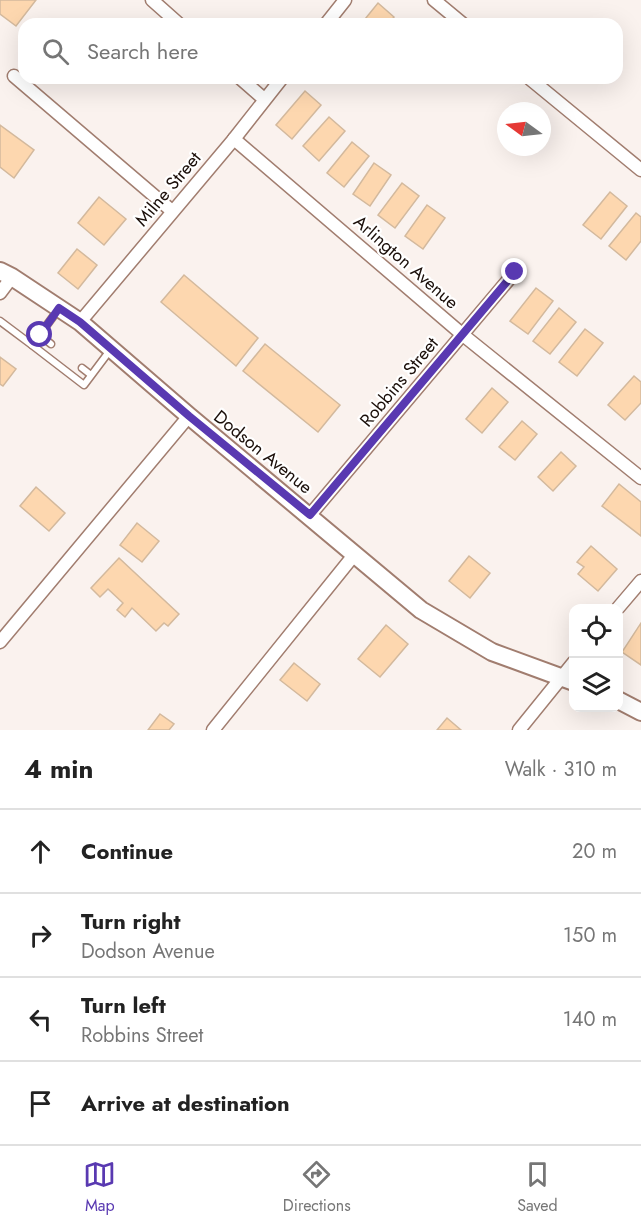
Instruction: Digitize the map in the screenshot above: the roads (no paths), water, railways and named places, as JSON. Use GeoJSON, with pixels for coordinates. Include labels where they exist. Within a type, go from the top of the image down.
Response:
{"type":"FeatureCollection","features":[{"type":"Feature","properties":{"kind":"main road","name":"Dodson Avenue"},"geometry":{"type":"LineString","coordinates":[[6,274],[80,322],[421,610],[492,652],[567,680]]}},
{"type":"Feature","properties":{"kind":"main road"},"geometry":{"type":"LineString","coordinates":[[623,703],[641,712]]}},
{"type":"Feature","properties":{"kind":"street"},"geometry":{"type":"LineString","coordinates":[[152,0],[172,18]]}},
{"type":"Feature","properties":{"kind":"street"},"geometry":{"type":"LineString","coordinates":[[331,18],[345,0]]}},
{"type":"Feature","properties":{"kind":"street"},"geometry":{"type":"LineString","coordinates":[[434,0],[456,18]]}},
{"type":"Feature","properties":{"kind":"street"},"geometry":{"type":"LineString","coordinates":[[14,76],[18,79]]}},
{"type":"Feature","properties":{"kind":"street"},"geometry":{"type":"LineString","coordinates":[[23,84],[172,212]]}},
{"type":"Feature","properties":{"kind":"street"},"geometry":{"type":"LineString","coordinates":[[247,84],[264,99]]}},
{"type":"Feature","properties":{"kind":"street","name":"Milne Street"},"geometry":{"type":"LineString","coordinates":[[80,322],[234,139],[277,84]]}},
{"type":"Feature","properties":{"kind":"street"},"geometry":{"type":"LineString","coordinates":[[536,84],[641,170]]}},
{"type":"Feature","properties":{"kind":"street","name":"Arlington Avenue"},"geometry":{"type":"LineString","coordinates":[[234,139],[463,335],[641,478]]}},
{"type":"Feature","properties":{"kind":"street","name":"Robbins Street"},"geometry":{"type":"LineString","coordinates":[[310,515],[515,272]]}},
{"type":"Feature","properties":{"kind":"street"},"geometry":{"type":"LineString","coordinates":[[0,293],[6,274]]}},
{"type":"Feature","properties":{"kind":"street"},"geometry":{"type":"LineString","coordinates":[[0,642],[189,416]]}},
{"type":"Feature","properties":{"kind":"street"},"geometry":{"type":"LineString","coordinates":[[213,730],[354,555]]}},
{"type":"Feature","properties":{"kind":"street"},"geometry":{"type":"LineString","coordinates":[[622,604],[641,581]]}},
{"type":"Feature","properties":{"kind":"street"},"geometry":{"type":"LineString","coordinates":[[519,730],[567,680]]}},
{"type":"Feature","properties":{"kind":"lane"},"geometry":{"type":"LineString","coordinates":[[32,345],[59,308]]}},
{"type":"Feature","properties":{"kind":"lane"},"geometry":{"type":"LineString","coordinates":[[0,321],[84,385],[111,349]]}},
{"type":"Feature","properties":{"kind":"lane"},"geometry":{"type":"LineString","coordinates":[[40,335],[51,344]]}},
{"type":"Feature","properties":{"kind":"lane"},"geometry":{"type":"LineString","coordinates":[[82,368],[91,375]]}}]}
